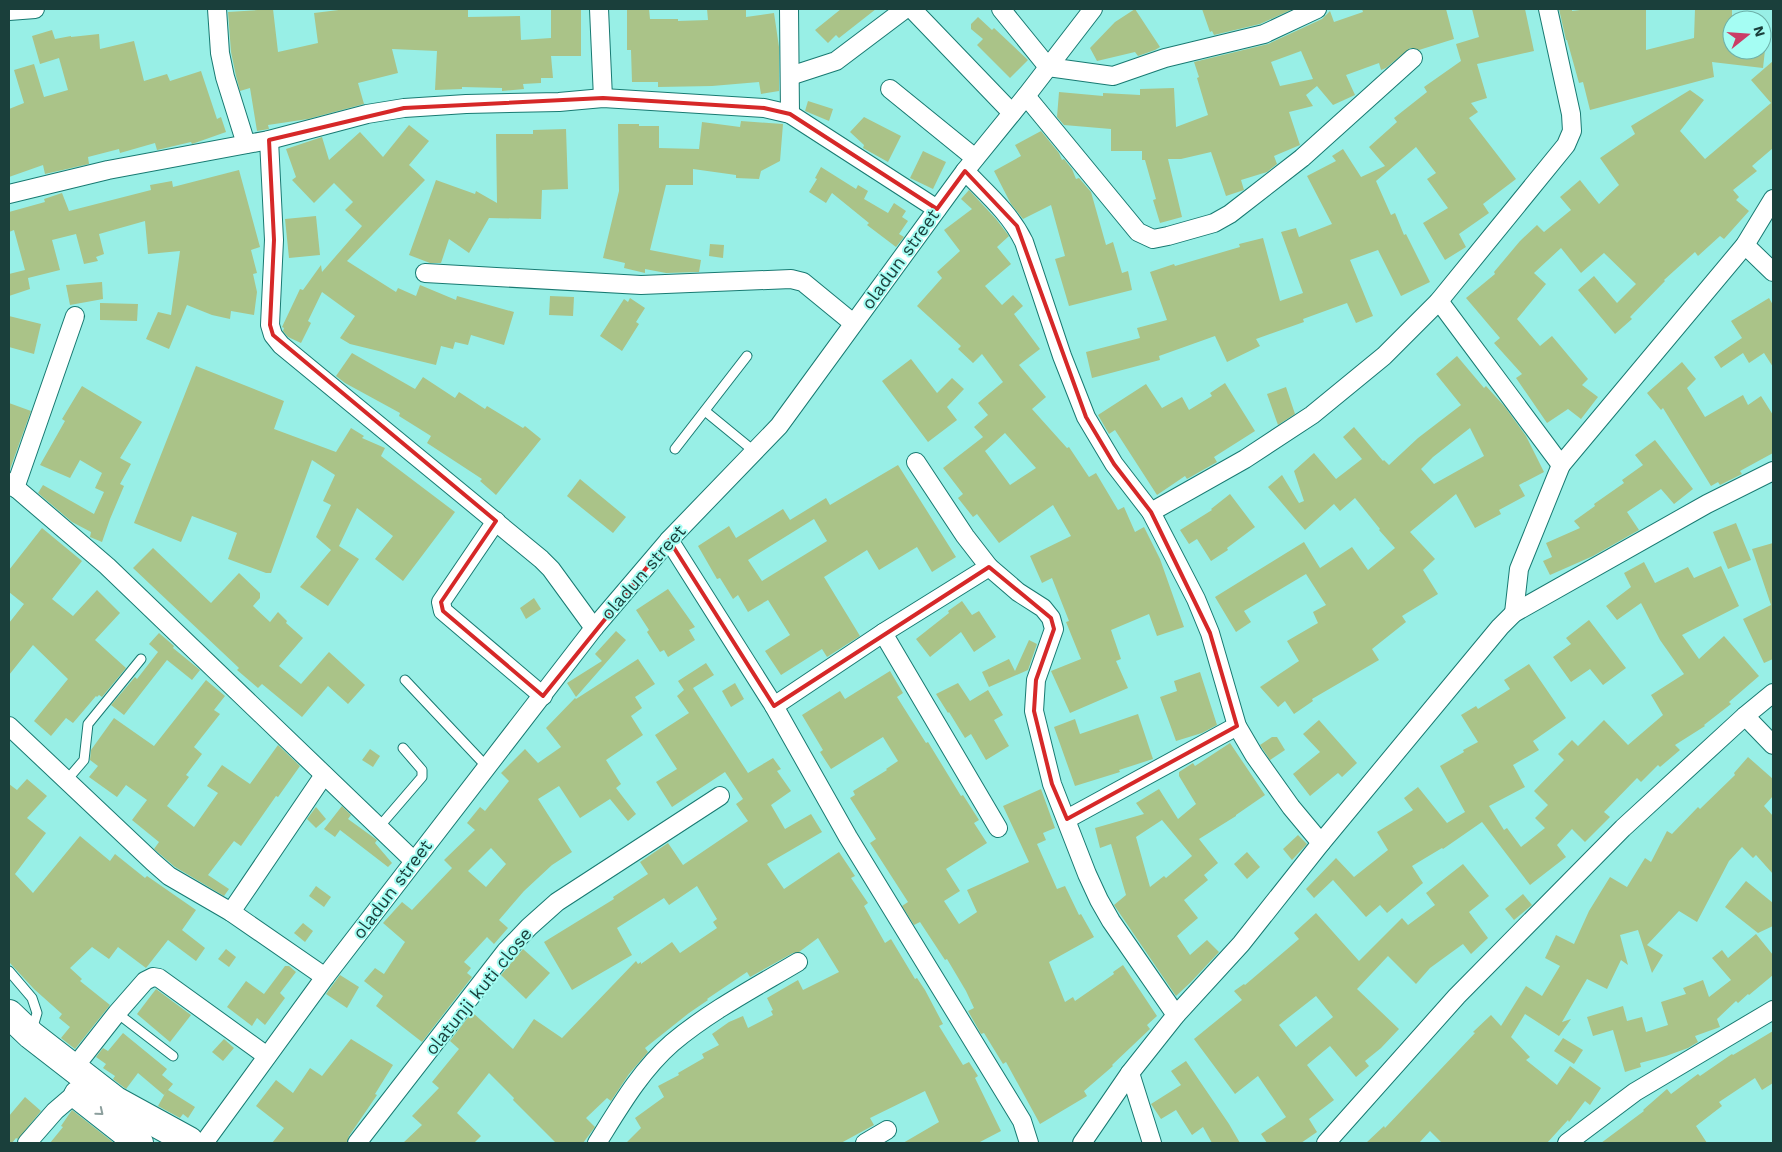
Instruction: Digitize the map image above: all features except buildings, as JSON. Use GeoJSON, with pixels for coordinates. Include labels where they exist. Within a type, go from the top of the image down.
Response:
{"type":"FeatureCollection","features":[{"type":"Feature","properties":{"kind":"main road"},"geometry":{"type":"LineString","coordinates":[[9,1014],[20,1035],[75,1081],[139,1143]]}},
{"type":"Feature","properties":{"kind":"main road"},"geometry":{"type":"LineString","coordinates":[[75,1081],[194,1143]]}},
{"type":"Feature","properties":{"kind":"street"},"geometry":{"type":"LineString","coordinates":[[9,11],[35,9]]}},
{"type":"Feature","properties":{"kind":"street"},"geometry":{"type":"LineString","coordinates":[[217,9],[220,53],[225,77],[246,144]]}},
{"type":"Feature","properties":{"kind":"street"},"geometry":{"type":"LineString","coordinates":[[599,9],[603,98]]}},
{"type":"Feature","properties":{"kind":"street"},"geometry":{"type":"LineString","coordinates":[[789,9],[790,114]]}},
{"type":"Feature","properties":{"kind":"street"},"geometry":{"type":"LineString","coordinates":[[790,76],[836,61],[905,9]]}},
{"type":"Feature","properties":{"kind":"street"},"geometry":{"type":"LineString","coordinates":[[912,9],[1012,113]]}},
{"type":"Feature","properties":{"kind":"street"},"geometry":{"type":"LineString","coordinates":[[1001,9],[1048,67],[1113,76],[1165,58],[1264,34],[1317,9]]}},
{"type":"Feature","properties":{"kind":"street","name":"oladun street"},"geometry":{"type":"LineString","coordinates":[[194,1143],[268,1056],[325,977],[594,628],[669,540],[779,426],[937,208],[1093,9]]}},
{"type":"Feature","properties":{"kind":"street"},"geometry":{"type":"LineString","coordinates":[[1151,512],[1245,459],[1312,415],[1384,356],[1439,301],[1566,145],[1572,130],[1571,114],[1548,9]]}},
{"type":"Feature","properties":{"kind":"street"},"geometry":{"type":"LineString","coordinates":[[1026,96],[1138,232],[1153,239],[1214,223],[1230,214],[1302,158],[1413,58]]}},
{"type":"Feature","properties":{"kind":"street"},"geometry":{"type":"LineString","coordinates":[[890,89],[970,165],[1017,226],[1062,356],[1086,417],[1114,464],[1151,512],[1196,599],[1210,633],[1237,726],[1254,756],[1321,843]]}},
{"type":"Feature","properties":{"kind":"street"},"geometry":{"type":"LineString","coordinates":[[9,194],[108,170],[269,140],[367,114],[404,108],[466,104],[559,102],[603,98],[764,108],[790,114],[937,208]]}},
{"type":"Feature","properties":{"kind":"street"},"geometry":{"type":"LineString","coordinates":[[269,140],[274,240],[270,325],[273,335],[282,345],[530,549],[551,570],[594,628]]}},
{"type":"Feature","properties":{"kind":"street"},"geometry":{"type":"LineString","coordinates":[[1514,614],[1516,581],[1519,569],[1561,464],[1746,245],[1773,199]]}},
{"type":"Feature","properties":{"kind":"street"},"geometry":{"type":"LineString","coordinates":[[1746,245],[1773,272]]}},
{"type":"Feature","properties":{"kind":"street"},"geometry":{"type":"LineString","coordinates":[[425,273],[641,285],[791,279],[803,282],[853,323]]}},
{"type":"Feature","properties":{"kind":"street"},"geometry":{"type":"LineString","coordinates":[[1439,301],[1561,464]]}},
{"type":"Feature","properties":{"kind":"street"},"geometry":{"type":"LineString","coordinates":[[74,316],[12,485],[106,566],[414,861]]}},
{"type":"Feature","properties":{"kind":"street"},"geometry":{"type":"LineString","coordinates":[[916,462],[965,536],[989,567],[1018,592],[1043,608],[1051,618],[1054,630],[1036,680],[1034,711],[1052,784],[1087,874],[1111,921],[1176,1015]]}},
{"type":"Feature","properties":{"kind":"street"},"geometry":{"type":"LineString","coordinates":[[1082,1143],[1130,1073],[1176,1015],[1241,944],[1321,843],[1500,627],[1514,614],[1707,504],[1773,471]]}},
{"type":"Feature","properties":{"kind":"street"},"geometry":{"type":"LineString","coordinates":[[496,521],[441,602],[442,610],[543,696]]}},
{"type":"Feature","properties":{"kind":"street"},"geometry":{"type":"LineString","coordinates":[[669,540],[774,706],[848,837],[1008,1098],[1022,1122],[1029,1143]]}},
{"type":"Feature","properties":{"kind":"street"},"geometry":{"type":"LineString","coordinates":[[774,706],[883,633],[989,567]]}},
{"type":"Feature","properties":{"kind":"street"},"geometry":{"type":"LineString","coordinates":[[883,633],[998,828]]}},
{"type":"Feature","properties":{"kind":"street"},"geometry":{"type":"LineString","coordinates":[[1326,1143],[1457,996],[1623,828],[1745,716],[1773,693]]}},
{"type":"Feature","properties":{"kind":"street"},"geometry":{"type":"LineString","coordinates":[[1745,716],[1773,745]]}},
{"type":"Feature","properties":{"kind":"street"},"geometry":{"type":"LineString","coordinates":[[9,726],[169,876],[231,912],[325,977]]}},
{"type":"Feature","properties":{"kind":"street"},"geometry":{"type":"LineString","coordinates":[[1066,819],[1237,726]]}},
{"type":"Feature","properties":{"kind":"street"},"geometry":{"type":"LineString","coordinates":[[231,912],[324,775]]}},
{"type":"Feature","properties":{"kind":"street","name":"olatunji kuti close"},"geometry":{"type":"LineString","coordinates":[[357,1143],[506,951],[530,927],[557,902],[720,796]]}},
{"type":"Feature","properties":{"kind":"street"},"geometry":{"type":"LineString","coordinates":[[597,1143],[629,1090],[672,1044],[698,1023],[798,962]]}},
{"type":"Feature","properties":{"kind":"street"},"geometry":{"type":"LineString","coordinates":[[27,1143],[54,1111],[75,1081],[117,1013],[145,981],[153,977],[159,978],[268,1056]]}},
{"type":"Feature","properties":{"kind":"street"},"geometry":{"type":"LineString","coordinates":[[1567,1143],[1636,1092],[1773,1010]]}},
{"type":"Feature","properties":{"kind":"street"},"geometry":{"type":"LineString","coordinates":[[1130,1073],[1152,1143]]}},
{"type":"Feature","properties":{"kind":"street"},"geometry":{"type":"LineString","coordinates":[[865,1143],[887,1130]]}},
{"type":"Feature","properties":{"kind":"lane"},"geometry":{"type":"LineString","coordinates":[[675,449],[747,356]]}},
{"type":"Feature","properties":{"kind":"lane"},"geometry":{"type":"LineString","coordinates":[[704,411],[755,452]]}},
{"type":"Feature","properties":{"kind":"lane"},"geometry":{"type":"LineString","coordinates":[[66,781],[84,760],[88,724],[141,658]]}},
{"type":"Feature","properties":{"kind":"lane"},"geometry":{"type":"LineString","coordinates":[[405,680],[487,767]]}},
{"type":"Feature","properties":{"kind":"lane"},"geometry":{"type":"LineString","coordinates":[[379,827],[422,777],[422,770],[403,748]]}},
{"type":"Feature","properties":{"kind":"lane"},"geometry":{"type":"LineString","coordinates":[[9,971],[32,998],[37,1013],[20,1035]]}},
{"type":"Feature","properties":{"kind":"lane"},"geometry":{"type":"LineString","coordinates":[[117,1013],[173,1056]]}},
{"type":"Feature","properties":{"kind":"highlighted area"},"geometry":{"type":"Polygon","coordinates":[[[603,98],[764,108],[790,114],[937,209],[965,171],[1017,226],[1086,417],[1114,464],[1151,512],[1210,633],[1237,726],[1067,819],[1052,784],[1034,711],[1036,680],[1054,629],[1051,618],[989,567],[774,706],[669,540],[543,696],[443,611],[441,602],[496,521],[273,335],[270,325],[274,240],[269,140],[404,108],[603,98]]]}}]}
